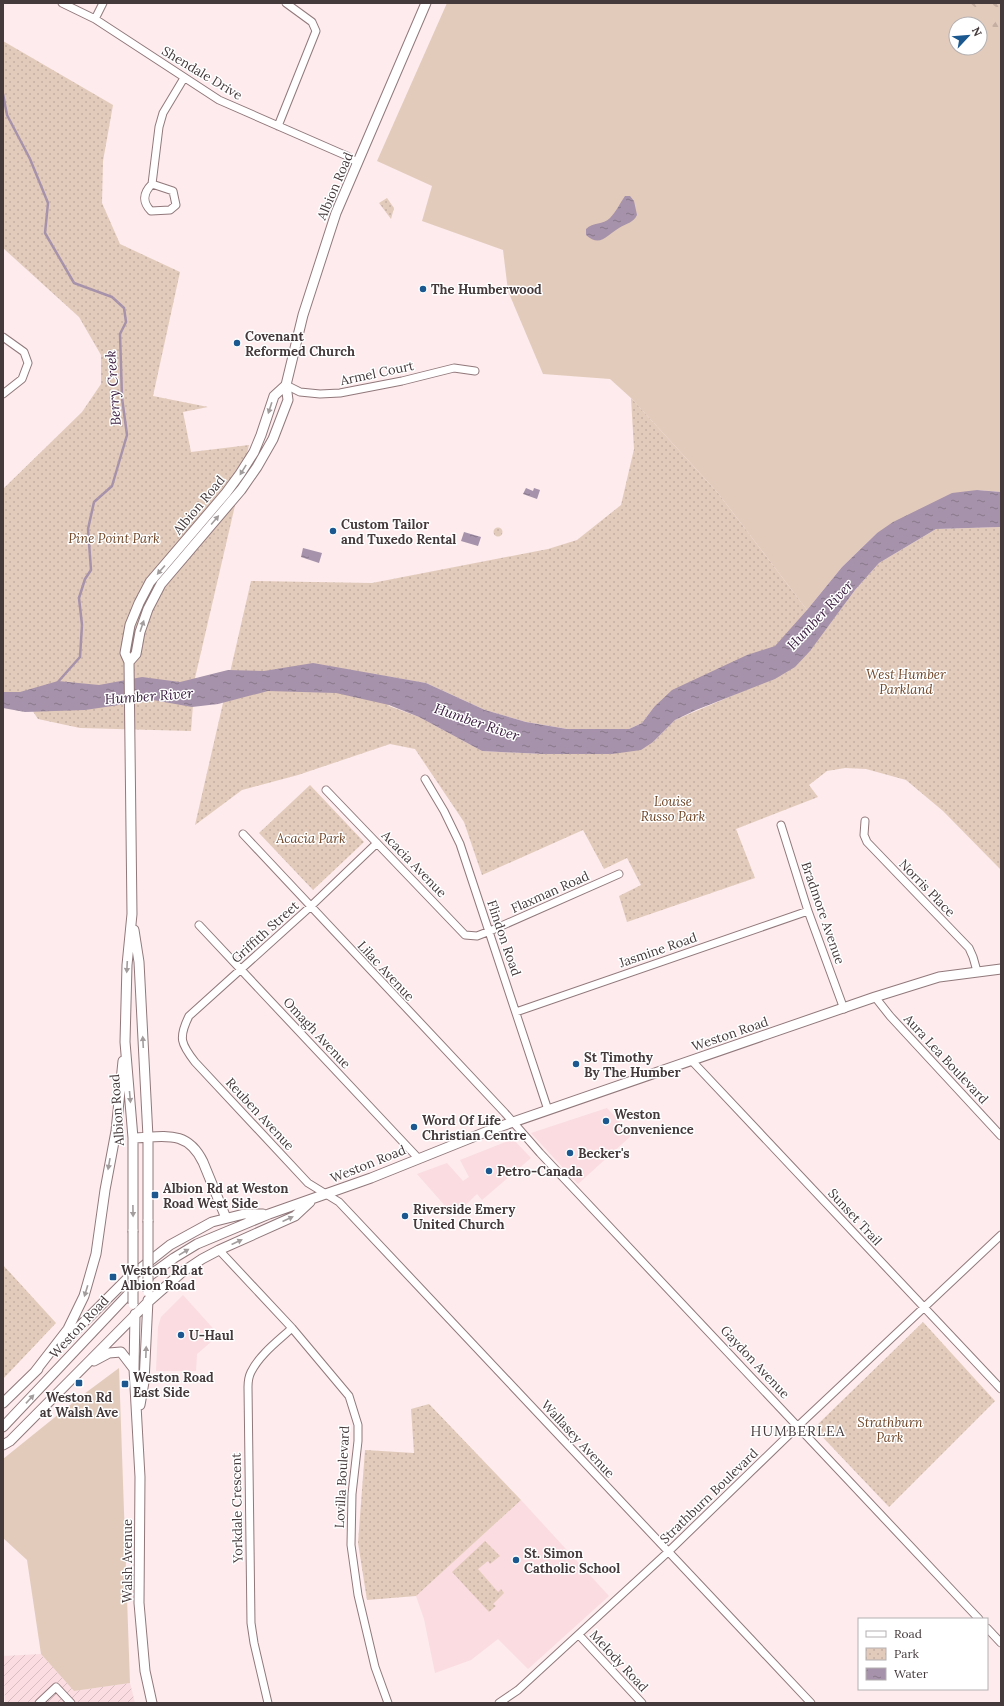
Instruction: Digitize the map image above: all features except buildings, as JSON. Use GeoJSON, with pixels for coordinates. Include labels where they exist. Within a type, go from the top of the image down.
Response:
{"type":"FeatureCollection","features":[{"type":"Feature","properties":{"kind":"main road","name":"Albion Road"},"geometry":{"type":"LineString","coordinates":[[129,662],[136,654],[140,632],[148,609],[161,584],[241,490],[260,462],[273,439],[288,400],[286,385],[302,315],[336,212],[426,3]]}},
{"type":"Feature","properties":{"kind":"main road","name":"Albion Road"},"geometry":{"type":"LineString","coordinates":[[133,1304],[133,1138],[125,1042],[127,964],[132,914],[129,662],[125,653],[130,625],[150,582],[226,494],[240,474],[254,452],[274,396],[286,385]]}},
{"type":"Feature","properties":{"kind":"main road","name":"Albion Road"},"geometry":{"type":"LineString","coordinates":[[132,914],[139,962],[148,1137],[148,1292]]}},
{"type":"Feature","properties":{"kind":"main road","name":"Weston Road"},"geometry":{"type":"LineString","coordinates":[[3,1427],[138,1284],[174,1258],[197,1244],[269,1214],[325,1195],[513,1122],[844,1009],[875,997],[939,977],[1001,969]]}},
{"type":"Feature","properties":{"kind":"main road"},"geometry":{"type":"LineString","coordinates":[[34,1373],[68,1329],[84,1296],[96,1254],[105,1190],[116,1131],[125,1042]]}},
{"type":"Feature","properties":{"kind":"main road"},"geometry":{"type":"LineString","coordinates":[[133,1138],[176,1137],[186,1140],[195,1147],[203,1162],[226,1218]]}},
{"type":"Feature","properties":{"kind":"main road"},"geometry":{"type":"LineString","coordinates":[[3,1445],[10,1441],[148,1302],[181,1273],[219,1250],[295,1216],[314,1199]]}},
{"type":"Feature","properties":{"kind":"main road","name":"Weston Road"},"geometry":{"type":"LineString","coordinates":[[3,1403],[126,1278],[170,1245],[212,1222],[244,1214],[269,1214]]}},
{"type":"Feature","properties":{"kind":"main road","name":"Walsh Avenue"},"geometry":{"type":"LineString","coordinates":[[138,1418],[144,1382],[148,1292]]}},
{"type":"Feature","properties":{"kind":"main road","name":"Walsh Avenue"},"geometry":{"type":"LineString","coordinates":[[133,1304],[135,1316],[134,1368],[138,1418],[140,1477],[139,1603],[145,1671],[152,1703]]}},
{"type":"Feature","properties":{"kind":"main road"},"geometry":{"type":"LineString","coordinates":[[84,1366],[109,1352],[121,1352],[134,1368]]}},
{"type":"Feature","properties":{"kind":"street","name":"Shendale Drive"},"geometry":{"type":"LineString","coordinates":[[62,3],[96,18],[219,100],[358,162]]}},
{"type":"Feature","properties":{"kind":"street"},"geometry":{"type":"LineString","coordinates":[[96,18],[103,3]]}},
{"type":"Feature","properties":{"kind":"street"},"geometry":{"type":"LineString","coordinates":[[278,126],[316,31],[312,22],[286,3]]}},
{"type":"Feature","properties":{"kind":"street"},"geometry":{"type":"LineString","coordinates":[[152,184],[173,191],[176,205],[170,210],[151,211],[145,205],[144,198],[147,189],[152,184],[159,127],[163,113],[184,78]]}},
{"type":"Feature","properties":{"kind":"street"},"geometry":{"type":"LineString","coordinates":[[3,337],[24,352],[28,363],[22,379],[3,394]]}},
{"type":"Feature","properties":{"kind":"street","name":"Armel Court"},"geometry":{"type":"LineString","coordinates":[[286,385],[300,392],[320,394],[340,393],[454,368],[474,371]]}},
{"type":"Feature","properties":{"kind":"street","name":"Flindon Road"},"geometry":{"type":"LineString","coordinates":[[425,780],[449,821],[460,844],[548,1110]]}},
{"type":"Feature","properties":{"kind":"street","name":"Acacia Avenue"},"geometry":{"type":"LineString","coordinates":[[326,790],[465,935],[477,936],[490,931]]}},
{"type":"Feature","properties":{"kind":"street","name":"Norris Place"},"geometry":{"type":"LineString","coordinates":[[865,821],[864,835],[867,842],[969,948],[974,957],[977,971]]}},
{"type":"Feature","properties":{"kind":"street","name":"Bradmore Avenue"},"geometry":{"type":"LineString","coordinates":[[781,825],[808,911],[844,1009]]}},
{"type":"Feature","properties":{"kind":"street","name":"Lilac Avenue"},"geometry":{"type":"LineString","coordinates":[[243,834],[513,1122]]}},
{"type":"Feature","properties":{"kind":"street","name":"Griffith Street"},"geometry":{"type":"LineString","coordinates":[[183,1044],[182,1035],[189,1016],[241,971],[377,843]]}},
{"type":"Feature","properties":{"kind":"street","name":"Flaxman Road"},"geometry":{"type":"LineString","coordinates":[[490,931],[619,874]]}},
{"type":"Feature","properties":{"kind":"street","name":"Jasmine Road"},"geometry":{"type":"LineString","coordinates":[[516,1012],[808,911]]}},
{"type":"Feature","properties":{"kind":"street","name":"Omagh Avenue"},"geometry":{"type":"LineString","coordinates":[[198,925],[418,1158]]}},
{"type":"Feature","properties":{"kind":"street","name":"Aura Lea Boulevard"},"geometry":{"type":"LineString","coordinates":[[875,997],[890,1016],[1001,1136]]}},
{"type":"Feature","properties":{"kind":"street","name":"Reuben Avenue"},"geometry":{"type":"LineString","coordinates":[[183,1044],[195,1062],[308,1183],[325,1195]]}},
{"type":"Feature","properties":{"kind":"street","name":"Sunset Trail"},"geometry":{"type":"LineString","coordinates":[[692,1061],[1001,1389]]}},
{"type":"Feature","properties":{"kind":"street","name":"Gaydon Avenue"},"geometry":{"type":"LineString","coordinates":[[513,1122],[540,1153],[978,1618]]}},
{"type":"Feature","properties":{"kind":"street","name":"Wallasey Avenue"},"geometry":{"type":"LineString","coordinates":[[325,1195],[339,1202],[811,1703]]}},
{"type":"Feature","properties":{"kind":"street","name":"Strathburn Boulevard"},"geometry":{"type":"LineString","coordinates":[[499,1703],[518,1690],[668,1552],[798,1426],[1001,1235]]}},
{"type":"Feature","properties":{"kind":"street","name":"Lovilla Boulevard"},"geometry":{"type":"LineString","coordinates":[[219,1250],[292,1328],[349,1396],[354,1409],[358,1425],[358,1441],[352,1494],[351,1545],[361,1608],[375,1667],[388,1703]]}},
{"type":"Feature","properties":{"kind":"street","name":"Yorkdale Crescent"},"geometry":{"type":"LineString","coordinates":[[268,1703],[254,1643],[251,1623],[248,1387],[250,1373],[254,1366],[292,1328]]}},
{"type":"Feature","properties":{"kind":"street"},"geometry":{"type":"LineString","coordinates":[[988,1629],[1001,1643]]}},
{"type":"Feature","properties":{"kind":"street","name":"Melody Road"},"geometry":{"type":"LineString","coordinates":[[579,1634],[642,1703]]}},
{"type":"Feature","properties":{"kind":"street"},"geometry":{"type":"LineString","coordinates":[[40,1703],[56,1687],[70,1703]]}},
{"type":"Feature","properties":{"kind":"shaded area"},"geometry":{"type":"Polygon","coordinates":[[[607,1108],[632,1135],[578,1184],[531,1133],[607,1108]]]}},
{"type":"Feature","properties":{"kind":"shaded area"},"geometry":{"type":"Polygon","coordinates":[[[513,1139],[531,1158],[482,1200],[477,1194],[454,1216],[417,1174],[447,1163],[463,1181],[469,1177],[460,1160],[513,1139]]]}},
{"type":"Feature","properties":{"kind":"shaded area"},"geometry":{"type":"Polygon","coordinates":[[[183,1295],[219,1335],[197,1354],[196,1371],[156,1371],[158,1327],[161,1317],[183,1295]]]}},
{"type":"Feature","properties":{"kind":"shaded area","name":"St. Simon Catholic School"},"geometry":{"type":"Polygon","coordinates":[[[521,1500],[609,1596],[528,1669],[498,1639],[471,1660],[435,1673],[424,1619],[416,1596],[521,1500]]]}},
{"type":"Feature","properties":{"kind":"shaded area"},"geometry":{"type":"Polygon","coordinates":[[[41,1654],[74,1691],[130,1683],[135,1703],[5,1703],[3,1656],[41,1654]]]}},
{"type":"Feature","properties":{"kind":"green space"},"geometry":{"type":"Polygon","coordinates":[[[447,3],[1001,3],[1001,492],[977,490],[877,533],[842,567],[807,610],[718,493],[631,398],[610,379],[543,374],[508,291],[503,250],[422,221],[432,186],[377,161],[447,3]]]}},
{"type":"Feature","properties":{"kind":"green space"},"geometry":{"type":"Polygon","coordinates":[[[970,3],[991,3],[981,12],[970,3]]]}},
{"type":"Feature","properties":{"kind":"green space"},"geometry":{"type":"Polygon","coordinates":[[[991,3],[1001,3],[1001,11],[991,3]]]}},
{"type":"Feature","properties":{"kind":"green space"},"geometry":{"type":"Polygon","coordinates":[[[1001,15],[1001,33],[992,26],[1001,15]]]}},
{"type":"Feature","properties":{"kind":"green space","name":"Pine Point Park"},"geometry":{"type":"Polygon","coordinates":[[[3,41],[113,105],[103,161],[102,203],[120,244],[180,272],[153,396],[208,407],[183,412],[191,452],[249,445],[195,678],[191,731],[80,728],[38,719],[20,692],[3,692],[3,489],[82,412],[101,384],[101,355],[79,317],[3,248],[3,41]]]}},
{"type":"Feature","properties":{"kind":"green space"},"geometry":{"type":"Polygon","coordinates":[[[387,198],[394,208],[391,219],[379,203],[387,198]]]}},
{"type":"Feature","properties":{"kind":"green space","name":"West Humber Parkland"},"geometry":{"type":"Polygon","coordinates":[[[631,398],[718,493],[807,610],[825,630],[855,590],[879,563],[936,529],[1001,527],[1001,870],[943,811],[906,780],[866,769],[845,768],[827,771],[809,785],[818,797],[736,829],[755,878],[627,922],[619,896],[641,885],[627,858],[604,869],[583,830],[482,875],[464,822],[415,749],[390,744],[298,775],[242,790],[195,825],[251,581],[372,583],[548,549],[577,540],[621,505],[634,449],[631,398]],[[372,674],[389,706],[419,717],[482,751],[543,754],[653,742],[675,720],[736,694],[654,707],[642,723],[629,729],[567,729],[526,722],[485,710],[426,683],[372,674]]]}},
{"type":"Feature","properties":{"kind":"green space"},"geometry":{"type":"Polygon","coordinates":[[[496,528],[500,528],[502,532],[500,536],[496,536],[494,534],[494,530],[496,528]]]}},
{"type":"Feature","properties":{"kind":"green space","name":"Acacia Park"},"geometry":{"type":"Polygon","coordinates":[[[310,785],[364,842],[313,890],[259,833],[310,785]]]}},
{"type":"Feature","properties":{"kind":"green space"},"geometry":{"type":"Polygon","coordinates":[[[3,1265],[56,1323],[3,1379],[3,1265]]]}},
{"type":"Feature","properties":{"kind":"green space","name":"Strathburn Park"},"geometry":{"type":"Polygon","coordinates":[[[923,1322],[995,1401],[889,1507],[814,1428],[923,1322]]]}},
{"type":"Feature","properties":{"kind":"green space"},"geometry":{"type":"Polygon","coordinates":[[[119,1368],[130,1683],[74,1691],[41,1654],[27,1560],[3,1538],[3,1459],[80,1397],[119,1368]]]}},
{"type":"Feature","properties":{"kind":"green space"},"geometry":{"type":"Polygon","coordinates":[[[429,1404],[521,1500],[416,1596],[367,1600],[358,1543],[365,1450],[414,1453],[411,1409],[429,1404]]]}},
{"type":"Feature","properties":{"kind":"green space"},"geometry":{"type":"Polygon","coordinates":[[[485,1541],[500,1556],[490,1564],[488,1561],[478,1569],[498,1592],[501,1589],[504,1593],[493,1604],[496,1606],[489,1612],[452,1572],[485,1541]]]}},
{"type":"Feature","properties":{"kind":"water"},"geometry":{"type":"Polygon","coordinates":[[[625,196],[630,196],[634,201],[637,215],[634,220],[603,239],[595,240],[586,235],[586,229],[610,218],[625,196]]]}},
{"type":"Feature","properties":{"kind":"water"},"geometry":{"type":"Polygon","coordinates":[[[526,488],[533,491],[534,488],[540,490],[537,499],[523,494],[526,488]]]}},
{"type":"Feature","properties":{"kind":"water","name":"Humber River"},"geometry":{"type":"Polygon","coordinates":[[[977,490],[1001,492],[1001,527],[936,529],[879,563],[855,590],[810,651],[795,667],[775,679],[696,710],[675,720],[653,742],[641,750],[612,754],[543,754],[482,751],[419,717],[389,705],[336,693],[268,691],[218,704],[192,707],[153,700],[85,710],[25,712],[3,708],[3,692],[20,692],[58,681],[99,685],[142,677],[180,682],[228,670],[264,671],[313,663],[426,683],[485,710],[526,722],[567,729],[629,729],[642,723],[654,707],[672,690],[747,655],[775,646],[842,567],[877,533],[893,522],[952,493],[977,490]]]}},
{"type":"Feature","properties":{"kind":"water"},"geometry":{"type":"Polygon","coordinates":[[[464,532],[481,537],[478,546],[461,541],[464,532]]]}},
{"type":"Feature","properties":{"kind":"water"},"geometry":{"type":"Polygon","coordinates":[[[303,548],[322,553],[319,563],[301,557],[303,548]]]}},
{"type":"Feature","properties":{"kind":"waterway","name":"Berry Creek"},"geometry":{"type":"LineString","coordinates":[[3,94],[7,115],[30,159],[48,203],[45,233],[74,283],[112,297],[124,308],[126,322],[120,334],[122,398],[127,435],[112,486],[94,502],[88,529],[91,570],[85,579],[79,598],[82,625],[80,657],[57,683]]}},
{"type":"Feature","properties":{"kind":"place","name":"The Humberwood"},"geometry":{"type":"Point","coordinates":[423,289]}},
{"type":"Feature","properties":{"kind":"place","name":"Covenant Reformed Church"},"geometry":{"type":"Point","coordinates":[237,343]}},
{"type":"Feature","properties":{"kind":"place","name":"Custom Tailor and Tuxedo Rental"},"geometry":{"type":"Point","coordinates":[333,531]}},
{"type":"Feature","properties":{"kind":"place","name":"St Timothy By The Humber"},"geometry":{"type":"Point","coordinates":[576,1064]}},
{"type":"Feature","properties":{"kind":"place","name":"Weston Convenience"},"geometry":{"type":"Point","coordinates":[606,1121]}},
{"type":"Feature","properties":{"kind":"place","name":"Word Of Life Christian Centre"},"geometry":{"type":"Point","coordinates":[414,1127]}},
{"type":"Feature","properties":{"kind":"place","name":"Becker's"},"geometry":{"type":"Point","coordinates":[570,1153]}},
{"type":"Feature","properties":{"kind":"place","name":"Petro-Canada"},"geometry":{"type":"Point","coordinates":[489,1171]}},
{"type":"Feature","properties":{"kind":"place","name":"Albion Rd at Weston Road West Side"},"geometry":{"type":"Point","coordinates":[155,1195]}},
{"type":"Feature","properties":{"kind":"place","name":"Riverside Emery United Church"},"geometry":{"type":"Point","coordinates":[405,1216]}},
{"type":"Feature","properties":{"kind":"place","name":"Weston Rd at Albion Road"},"geometry":{"type":"Point","coordinates":[113,1277]}},
{"type":"Feature","properties":{"kind":"place","name":"U-Haul"},"geometry":{"type":"Point","coordinates":[181,1335]}},
{"type":"Feature","properties":{"kind":"place","name":"Weston Rd at Walsh Ave"},"geometry":{"type":"Point","coordinates":[79,1383]}},
{"type":"Feature","properties":{"kind":"place","name":"Weston Road East Side"},"geometry":{"type":"Point","coordinates":[125,1384]}},
{"type":"Feature","properties":{"kind":"place","name":"St. Simon Catholic School"},"geometry":{"type":"Point","coordinates":[516,1560]}},
{"type":"Feature","properties":{"kind":"district","name":"HUMBERLEA"},"geometry":{"type":"Point","coordinates":[798,1431]}},
{"type":"Feature","properties":{"kind":"park label","name":"Louise Russo Park"},"geometry":{"type":"Point","coordinates":[673,808]}}]}
